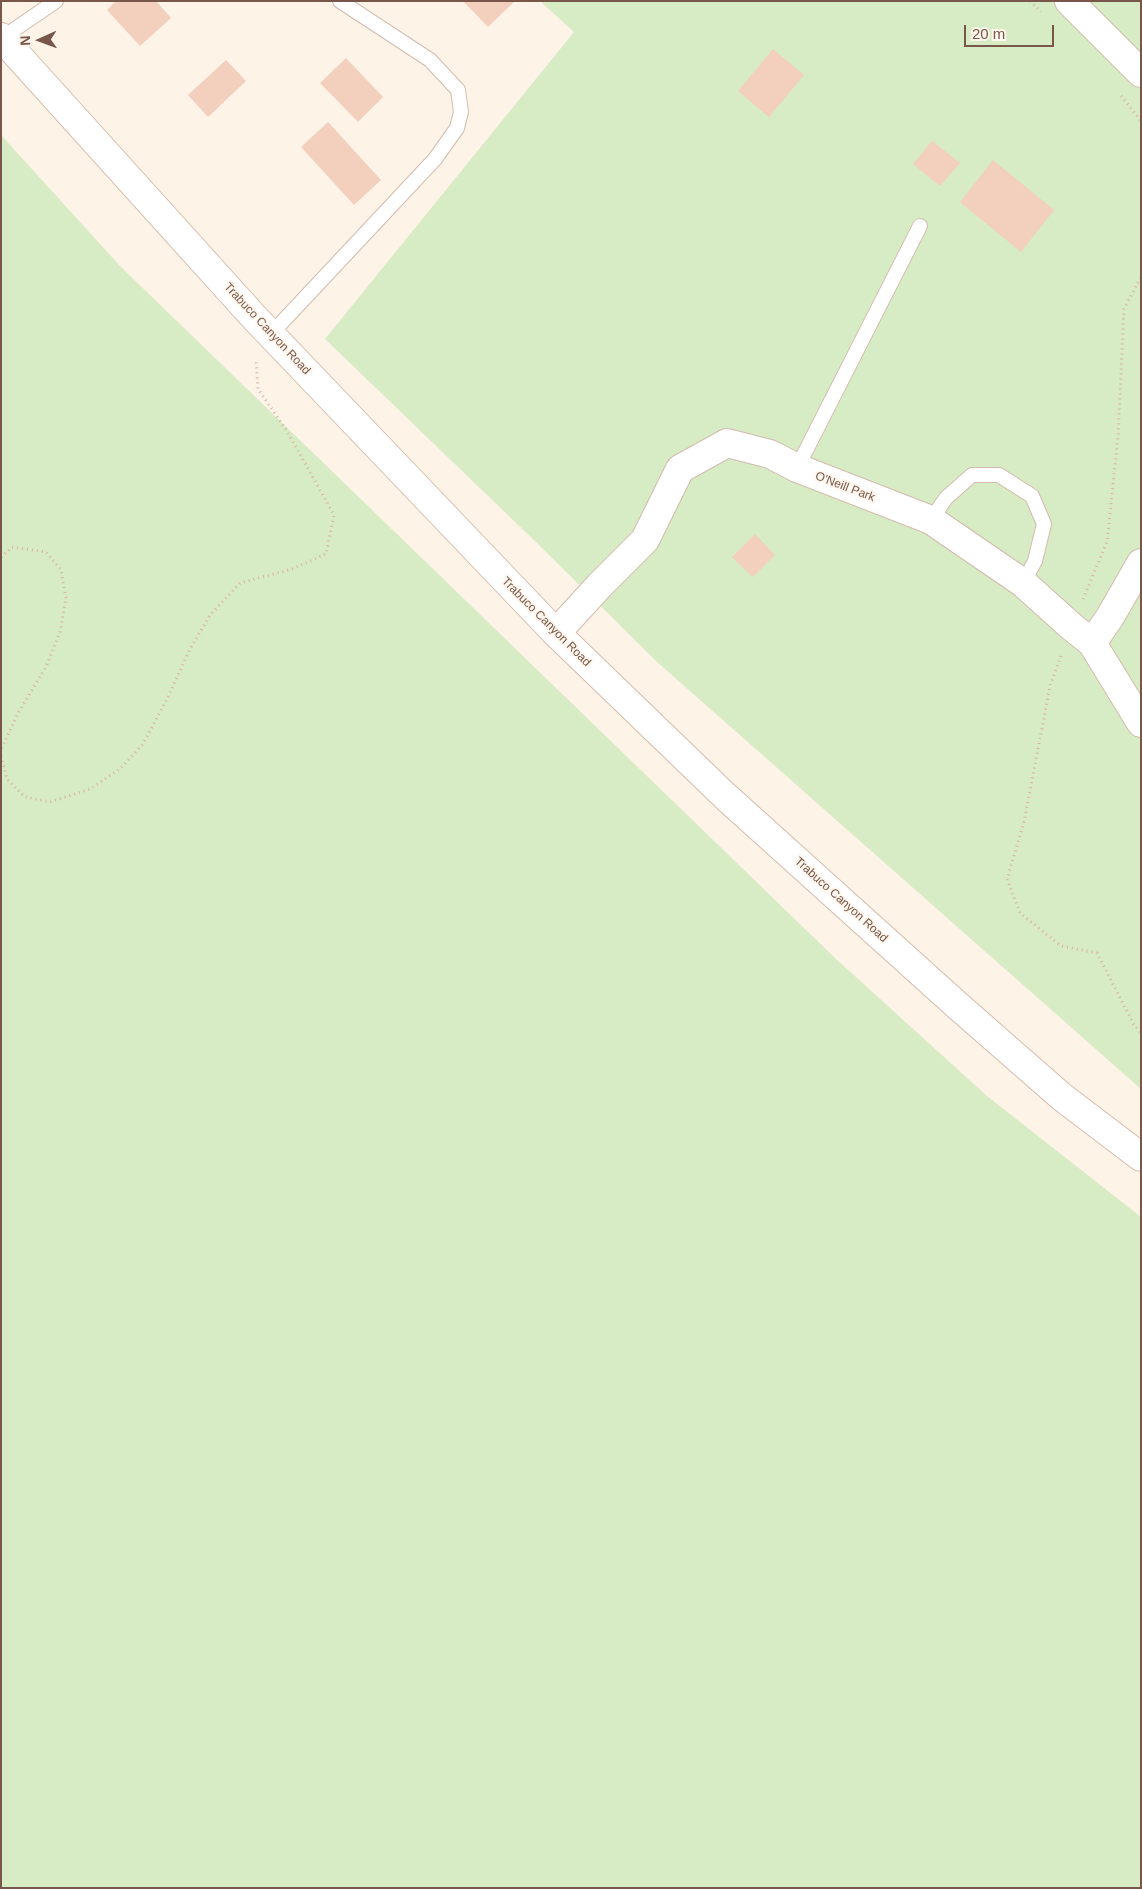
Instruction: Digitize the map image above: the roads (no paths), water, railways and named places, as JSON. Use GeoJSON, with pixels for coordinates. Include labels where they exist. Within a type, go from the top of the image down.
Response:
{"type":"FeatureCollection","features":[{"type":"Feature","properties":{"kind":"main road"},"geometry":{"type":"LineString","coordinates":[[1069,1],[1141,72]]}},
{"type":"Feature","properties":{"kind":"main road","name":"Trabuco Canyon Road"},"geometry":{"type":"LineString","coordinates":[[2,38],[262,325],[556,633],[725,796],[958,1006],[1062,1097],[1141,1157]]}},
{"type":"Feature","properties":{"kind":"main road","name":"O'Neill Park"},"geometry":{"type":"LineString","coordinates":[[556,633],[645,540],[680,469],[727,443],[770,454],[797,468],[931,520],[1023,583],[1092,643],[1141,723]]}},
{"type":"Feature","properties":{"kind":"main road"},"geometry":{"type":"LineString","coordinates":[[1092,643],[1110,617],[1141,563]]}},
{"type":"Feature","properties":{"kind":"lane"},"geometry":{"type":"LineString","coordinates":[[2,38],[56,1]]}},
{"type":"Feature","properties":{"kind":"lane"},"geometry":{"type":"LineString","coordinates":[[262,325],[435,159],[458,128],[461,112],[458,90],[430,60],[340,1]]}},
{"type":"Feature","properties":{"kind":"lane"},"geometry":{"type":"LineString","coordinates":[[797,468],[920,226]]}},
{"type":"Feature","properties":{"kind":"lane"},"geometry":{"type":"LineString","coordinates":[[931,520],[946,498],[972,475],[999,474],[1032,496],[1044,524],[1034,561],[1023,583]]}}]}
